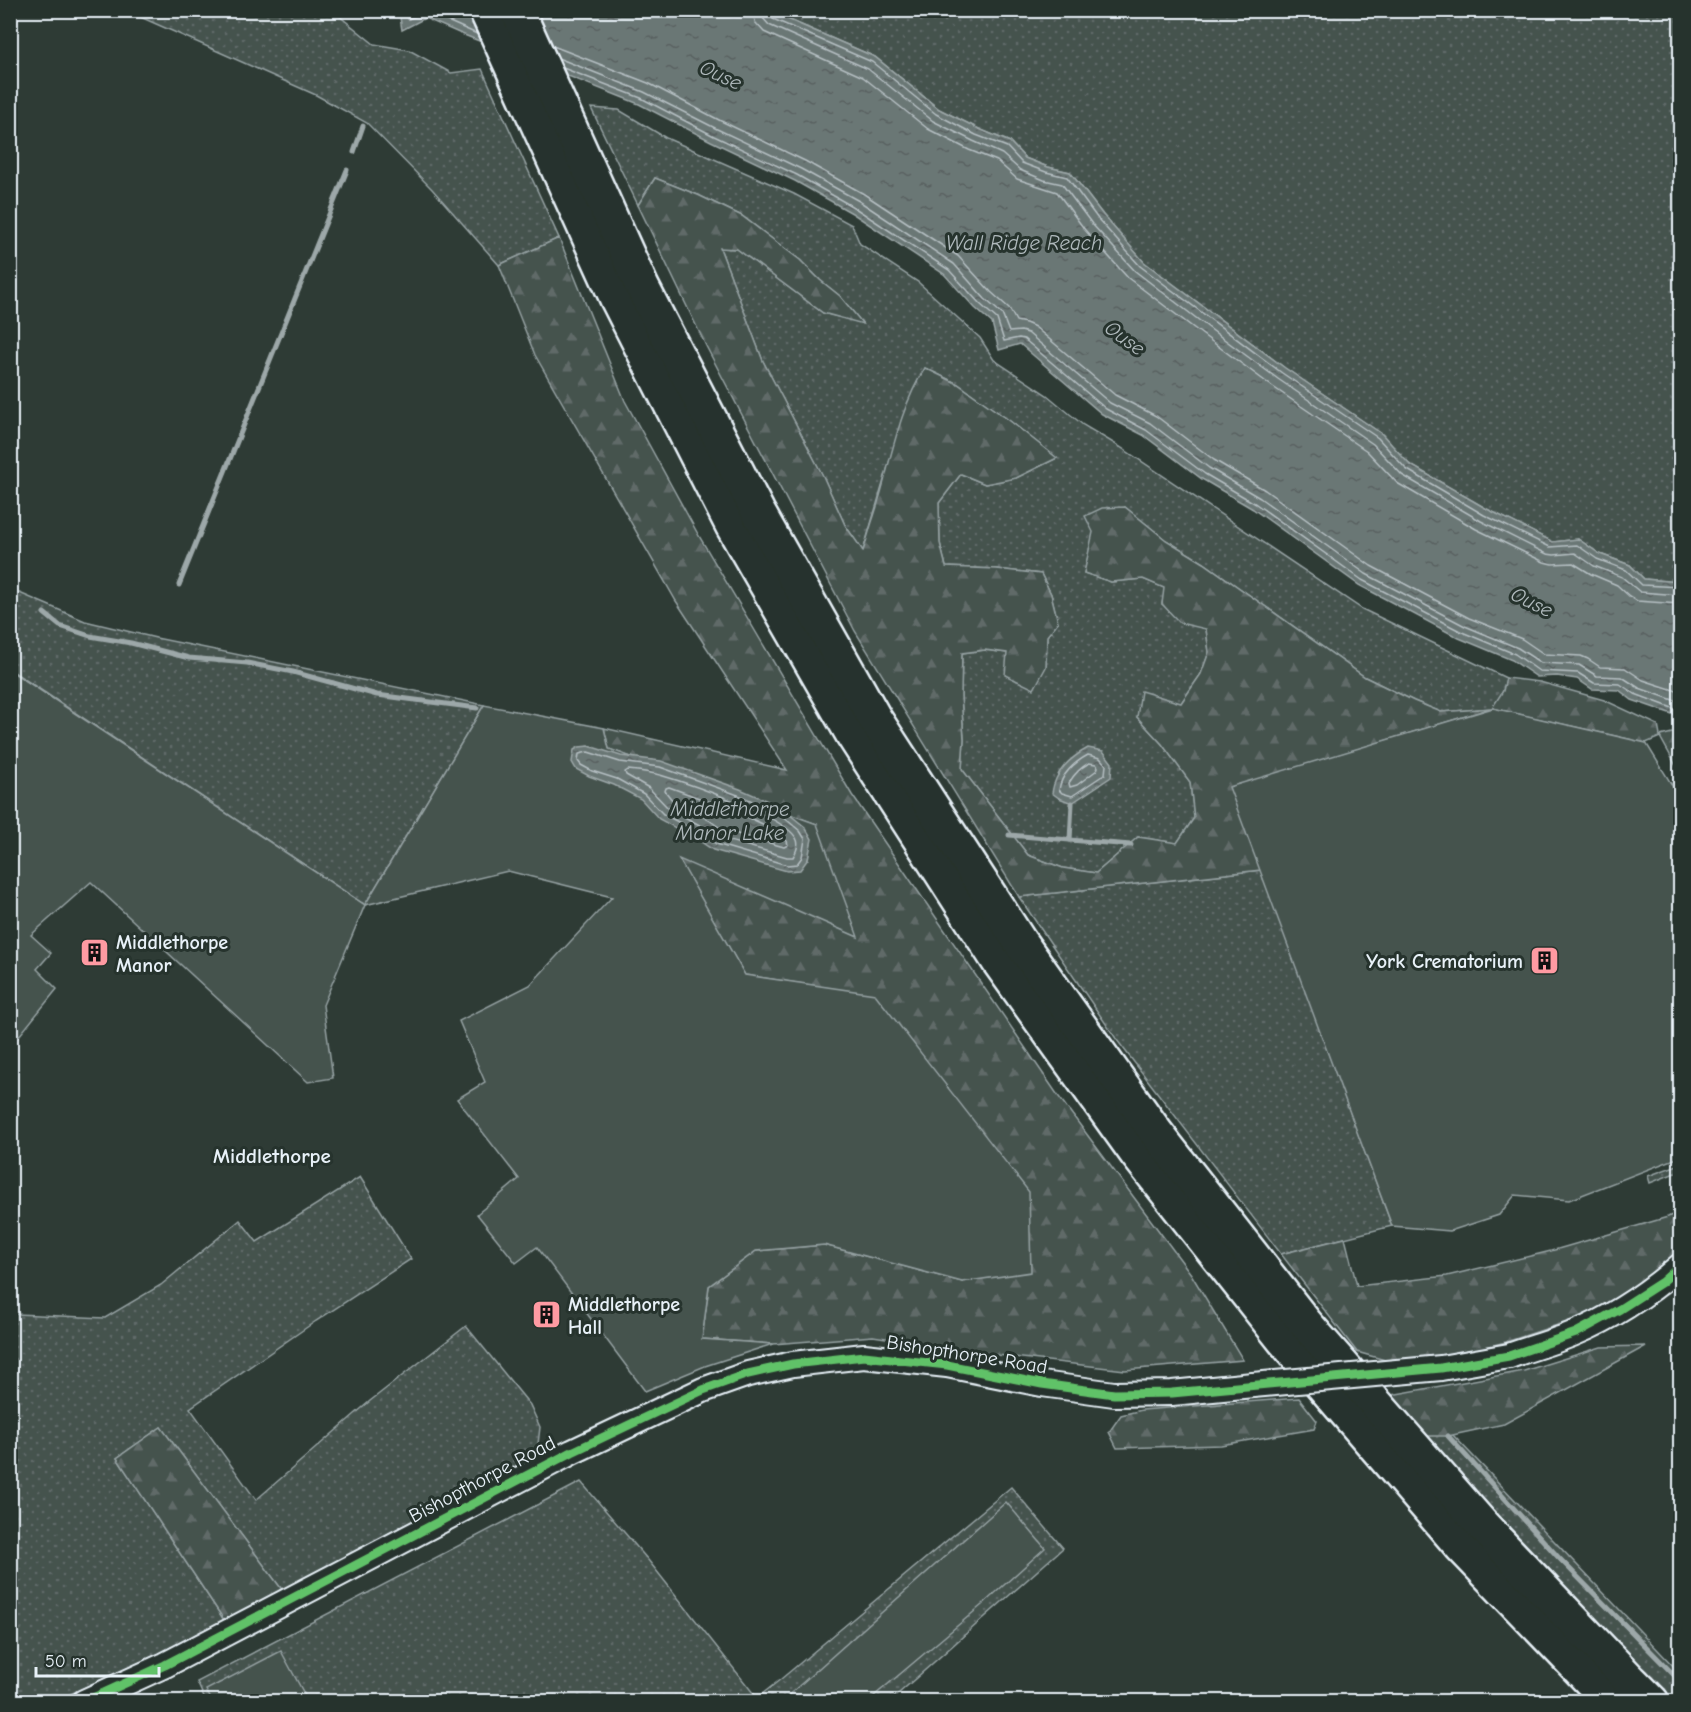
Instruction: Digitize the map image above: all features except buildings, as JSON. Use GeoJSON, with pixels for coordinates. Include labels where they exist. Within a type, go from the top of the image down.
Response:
{"type":"FeatureCollection","features":[{"type":"Feature","properties":{"kind":"highway"},"geometry":{"type":"LineString","coordinates":[[486,10],[630,293],[875,719],[1020,942],[1157,1134],[1314,1333],[1484,1527],[1652,1701]]}},
{"type":"Feature","properties":{"kind":"highway"},"geometry":{"type":"LineString","coordinates":[[517,10],[630,293],[732,525],[853,735],[999,962],[1136,1153],[1283,1340],[1461,1546],[1611,1701]]}},
{"type":"Feature","properties":{"kind":"street","name":"Bishopthorpe Road"},"geometry":{"type":"LineString","coordinates":[[84,1701],[165,1665],[572,1452],[703,1390],[748,1374],[793,1364],[864,1356],[946,1365],[1042,1384],[1114,1394],[1172,1393],[1441,1368],[1509,1356],[1576,1333],[1620,1309],[1662,1282],[1680,1266]]}},
{"type":"Feature","properties":{"kind":"green space"},"geometry":{"type":"Polygon","coordinates":[[[127,11],[333,11],[374,44],[409,50],[451,73],[482,69],[559,238],[499,265],[432,189],[367,123],[316,95],[127,11]]]}},
{"type":"Feature","properties":{"kind":"green space"},"geometry":{"type":"Polygon","coordinates":[[[769,11],[1680,11],[1680,582],[1644,579],[1630,565],[1600,554],[1578,539],[1553,542],[1487,509],[1409,464],[1382,434],[1285,368],[1144,262],[1103,215],[1070,172],[1025,158],[1010,142],[939,109],[875,57],[769,11]]]}},
{"type":"Feature","properties":{"kind":"green space"},"geometry":{"type":"Polygon","coordinates":[[[591,108],[619,110],[666,138],[794,194],[852,225],[860,244],[918,282],[980,338],[994,360],[1047,395],[1083,425],[1120,447],[1362,609],[1506,678],[1503,691],[1493,708],[1441,712],[1365,677],[1204,563],[1166,540],[1125,507],[1094,532],[1084,573],[1111,582],[1143,579],[1165,588],[1162,604],[1206,629],[1209,652],[1201,674],[1181,703],[1137,717],[1162,744],[1190,782],[1194,818],[1177,843],[1138,837],[1096,873],[1063,868],[1028,855],[962,769],[964,739],[961,696],[962,653],[985,650],[1007,653],[1046,666],[1047,636],[1058,622],[1051,594],[1041,574],[946,567],[940,543],[939,503],[961,474],[985,484],[1016,478],[1057,458],[958,384],[925,368],[902,419],[863,551],[845,525],[823,476],[763,361],[720,248],[737,249],[823,313],[862,323],[840,296],[800,260],[742,216],[655,178],[638,205],[591,108]]]}},
{"type":"Feature","properties":{"kind":"green space"},"geometry":{"type":"Polygon","coordinates":[[[655,178],[742,216],[800,260],[840,296],[863,324],[823,313],[737,249],[720,248],[763,361],[823,476],[845,525],[863,551],[907,403],[925,368],[958,384],[1057,458],[1016,478],[985,484],[961,474],[939,503],[940,543],[946,567],[1041,574],[1051,594],[1058,622],[1047,636],[1046,667],[1034,689],[1005,675],[1007,653],[985,650],[962,653],[961,696],[964,739],[962,769],[1028,855],[1063,868],[1096,873],[1138,837],[1177,843],[1194,818],[1190,782],[1162,744],[1137,717],[1141,691],[1181,703],[1201,674],[1209,652],[1206,629],[1180,623],[1162,604],[1164,588],[1143,579],[1111,582],[1084,573],[1093,532],[1085,516],[1102,508],[1125,507],[1166,540],[1204,563],[1365,677],[1441,712],[1492,708],[1230,788],[1261,870],[1019,897],[855,631],[706,346],[638,205],[655,178]]]}},
{"type":"Feature","properties":{"kind":"green space"},"geometry":{"type":"Polygon","coordinates":[[[559,238],[625,401],[699,536],[852,795],[1059,1097],[1191,1274],[1243,1360],[1125,1370],[997,1355],[873,1336],[773,1344],[702,1339],[709,1286],[756,1251],[824,1245],[962,1282],[875,995],[745,975],[678,858],[817,824],[609,749],[604,728],[787,770],[676,601],[535,355],[499,265],[559,238]]]}},
{"type":"Feature","properties":{"kind":"green space"},"geometry":{"type":"Polygon","coordinates":[[[10,589],[85,621],[156,638],[484,705],[365,905],[11,670],[10,589]]]}},
{"type":"Feature","properties":{"kind":"green space"},"geometry":{"type":"Polygon","coordinates":[[[11,671],[365,905],[323,1005],[333,1078],[308,1082],[91,882],[31,935],[51,953],[37,969],[57,989],[11,1046],[11,671]]]}},
{"type":"Feature","properties":{"kind":"green space"},"geometry":{"type":"Polygon","coordinates":[[[1506,678],[1540,682],[1604,700],[1658,725],[1660,736],[1680,731],[1680,773],[1660,737],[1646,743],[1492,708],[1503,691],[1506,678]]]}},
{"type":"Feature","properties":{"kind":"green space"},"geometry":{"type":"Polygon","coordinates":[[[484,705],[604,728],[609,749],[817,824],[858,937],[679,859],[745,975],[875,994],[1029,1192],[1031,1272],[962,1282],[824,1245],[756,1251],[709,1286],[702,1339],[773,1344],[705,1366],[645,1391],[537,1247],[516,1263],[477,1214],[519,1179],[457,1099],[485,1082],[459,1021],[530,985],[612,897],[508,871],[365,905],[484,705]]]}},
{"type":"Feature","properties":{"kind":"green space"},"geometry":{"type":"Polygon","coordinates":[[[1493,708],[1646,743],[1680,798],[1680,1157],[1569,1200],[1515,1195],[1499,1215],[1450,1231],[1392,1226],[1229,787],[1493,708]]]}},
{"type":"Feature","properties":{"kind":"green space"},"geometry":{"type":"Polygon","coordinates":[[[1261,870],[1392,1226],[1281,1254],[1117,1040],[1019,897],[1261,870]]]}},
{"type":"Feature","properties":{"kind":"green space"},"geometry":{"type":"Polygon","coordinates":[[[1680,1164],[1680,1171],[1650,1183],[1648,1176],[1680,1164]]]}},
{"type":"Feature","properties":{"kind":"green space"},"geometry":{"type":"Polygon","coordinates":[[[360,1177],[411,1259],[190,1408],[256,1500],[370,1401],[466,1326],[530,1405],[540,1427],[538,1444],[532,1455],[514,1467],[283,1591],[161,1427],[117,1458],[226,1623],[55,1701],[11,1701],[10,1307],[16,1314],[105,1318],[161,1285],[240,1220],[257,1242],[360,1177]]]}},
{"type":"Feature","properties":{"kind":"green space"},"geometry":{"type":"Polygon","coordinates":[[[1680,1211],[1680,1248],[1634,1293],[1588,1315],[1506,1342],[1448,1356],[1385,1360],[1357,1352],[1281,1254],[1345,1238],[1357,1286],[1447,1276],[1551,1251],[1668,1217],[1680,1211]]]}},
{"type":"Feature","properties":{"kind":"green space"},"geometry":{"type":"Polygon","coordinates":[[[1646,1346],[1504,1424],[1448,1436],[1423,1436],[1391,1395],[1524,1371],[1601,1347],[1646,1346]]]}},
{"type":"Feature","properties":{"kind":"green space"},"geometry":{"type":"Polygon","coordinates":[[[1299,1398],[1317,1421],[1314,1429],[1221,1445],[1117,1448],[1109,1432],[1121,1415],[1142,1410],[1299,1398]]]}},
{"type":"Feature","properties":{"kind":"green space"},"geometry":{"type":"Polygon","coordinates":[[[161,1427],[283,1591],[226,1623],[117,1458],[161,1427]]]}},
{"type":"Feature","properties":{"kind":"green space"},"geometry":{"type":"Polygon","coordinates":[[[1452,1434],[1680,1673],[1680,1701],[1671,1701],[1556,1587],[1423,1436],[1452,1434]]]}},
{"type":"Feature","properties":{"kind":"green space"},"geometry":{"type":"Polygon","coordinates":[[[581,1482],[648,1560],[757,1698],[1011,1487],[1063,1548],[890,1701],[206,1702],[197,1682],[581,1482]]]}},
{"type":"Feature","properties":{"kind":"green space"},"geometry":{"type":"Polygon","coordinates":[[[1006,1502],[1045,1548],[982,1605],[868,1701],[782,1701],[1006,1502]]]}},
{"type":"Feature","properties":{"kind":"green space"},"geometry":{"type":"Polygon","coordinates":[[[281,1651],[308,1701],[212,1701],[206,1690],[281,1651]]]}},
{"type":"Feature","properties":{"kind":"water","name":"Wall Ridge Reach"},"geometry":{"type":"Polygon","coordinates":[[[399,11],[769,11],[875,57],[939,109],[1010,142],[1025,158],[1070,172],[1103,215],[1144,262],[1285,368],[1382,434],[1409,464],[1487,509],[1553,542],[1578,539],[1600,554],[1630,565],[1644,579],[1680,582],[1680,715],[1632,700],[1619,690],[1592,689],[1577,679],[1557,676],[1537,677],[1512,660],[1459,638],[1359,585],[1253,509],[1202,479],[1143,435],[1102,414],[1020,344],[999,350],[992,323],[944,274],[852,213],[795,181],[639,104],[425,18],[402,30],[399,11]]]}},
{"type":"Feature","properties":{"kind":"water","name":"Middlethorpe Manor Lake"},"geometry":{"type":"Polygon","coordinates":[[[589,746],[621,756],[661,761],[740,789],[779,806],[805,827],[812,839],[808,859],[800,870],[787,871],[713,850],[659,819],[641,799],[576,769],[572,762],[574,750],[589,746]]]}},
{"type":"Feature","properties":{"kind":"water"},"geometry":{"type":"Polygon","coordinates":[[[1088,748],[1103,751],[1112,763],[1111,777],[1072,803],[1059,798],[1052,793],[1056,778],[1069,761],[1088,748]]]}},
{"type":"Feature","properties":{"kind":"waterway"},"geometry":{"type":"LineString","coordinates":[[354,152],[363,126]]}},
{"type":"Feature","properties":{"kind":"waterway"},"geometry":{"type":"LineString","coordinates":[[179,585],[347,170]]}},
{"type":"Feature","properties":{"kind":"waterway"},"geometry":{"type":"LineString","coordinates":[[44,613],[60,626],[90,636],[131,643],[189,658],[247,663],[293,672],[377,695],[477,708]]}},
{"type":"Feature","properties":{"kind":"waterway"},"geometry":{"type":"LineString","coordinates":[[1070,840],[1072,803]]}},
{"type":"Feature","properties":{"kind":"waterway"},"geometry":{"type":"LineString","coordinates":[[1009,835],[1131,845]]}},
{"type":"Feature","properties":{"kind":"waterway"},"geometry":{"type":"LineString","coordinates":[[1448,1436],[1559,1558],[1680,1681]]}},
{"type":"Feature","properties":{"kind":"cycle path"},"geometry":{"type":"LineString","coordinates":[[84,1702],[165,1665],[572,1452],[703,1390],[748,1374],[793,1364],[864,1356],[947,1365],[1042,1384],[1114,1394],[1172,1393],[1441,1368],[1509,1356],[1576,1333],[1620,1309],[1662,1282],[1680,1266]]}},
{"type":"Feature","properties":{"kind":"place","name":"Middlethorpe Manor"},"geometry":{"type":"Point","coordinates":[95,953]}},
{"type":"Feature","properties":{"kind":"place","name":"York Crematorium"},"geometry":{"type":"Point","coordinates":[1544,961]}},
{"type":"Feature","properties":{"kind":"place","name":"Middlethorpe Hall"},"geometry":{"type":"Point","coordinates":[547,1315]}},
{"type":"Feature","properties":{"kind":"district","name":"Middlethorpe"},"geometry":{"type":"Point","coordinates":[272,1156]}},
{"type":"Feature","properties":{"kind":"water label","name":"Ouse"},"geometry":{"type":"Point","coordinates":[721,75]}},
{"type":"Feature","properties":{"kind":"water label","name":"Ouse"},"geometry":{"type":"Point","coordinates":[1125,338]}},
{"type":"Feature","properties":{"kind":"water label","name":"Ouse"},"geometry":{"type":"Point","coordinates":[1532,602]}}]}
